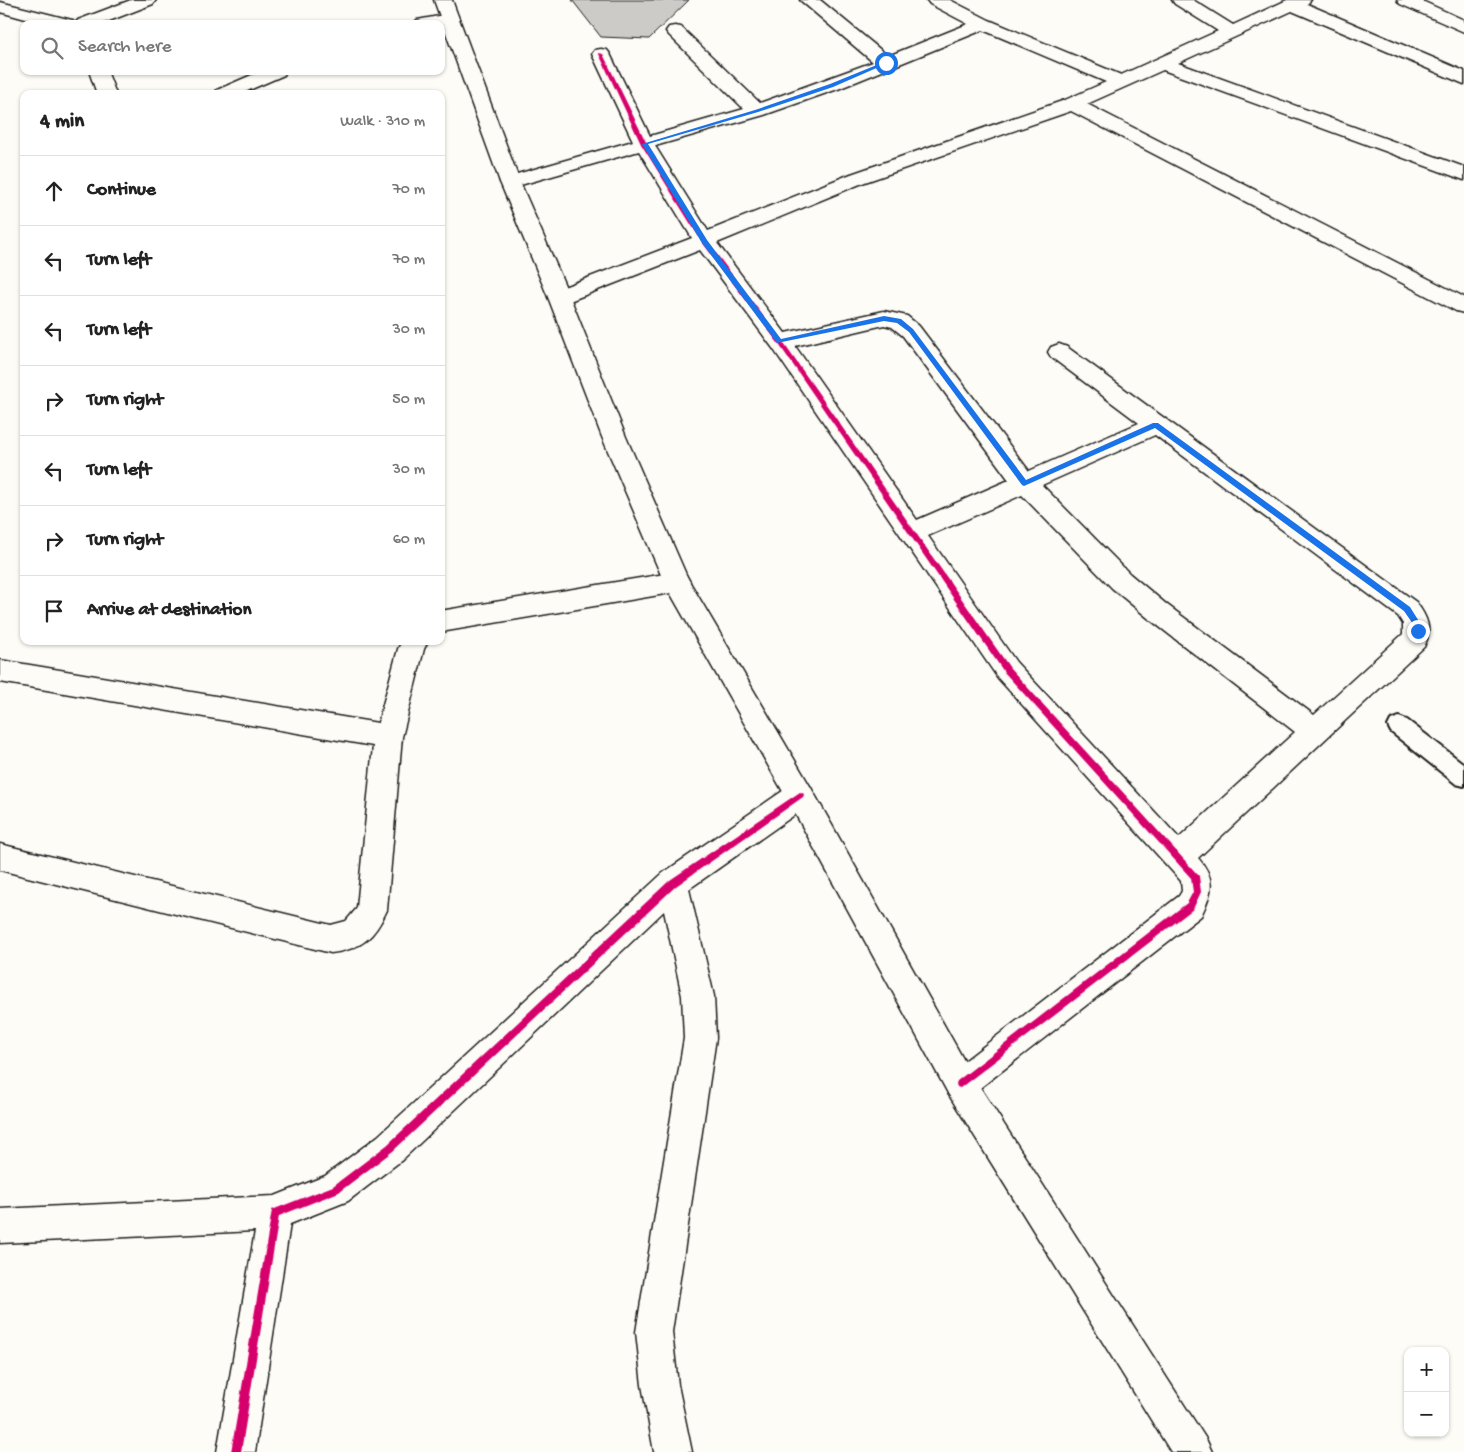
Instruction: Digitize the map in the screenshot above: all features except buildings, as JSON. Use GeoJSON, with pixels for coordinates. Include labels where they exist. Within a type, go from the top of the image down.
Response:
{"type":"FeatureCollection","features":[{"type":"Feature","properties":{"kind":"street"},"geometry":{"type":"LineString","coordinates":[[94,20],[147,0]]}},
{"type":"Feature","properties":{"kind":"street"},"geometry":{"type":"LineString","coordinates":[[809,0],[886,63]]}},
{"type":"Feature","properties":{"kind":"street"},"geometry":{"type":"LineString","coordinates":[[936,0],[983,24],[1120,81]]}},
{"type":"Feature","properties":{"kind":"street"},"geometry":{"type":"LineString","coordinates":[[1181,0],[1232,32]]}},
{"type":"Feature","properties":{"kind":"street"},"geometry":{"type":"LineString","coordinates":[[1406,0],[1464,27]]}},
{"type":"Feature","properties":{"kind":"street"},"geometry":{"type":"LineString","coordinates":[[559,297],[704,241],[858,178],[1072,104],[1297,2],[1464,78]]}},
{"type":"Feature","properties":{"kind":"street"},"geometry":{"type":"LineString","coordinates":[[0,6],[51,20]]}},
{"type":"Feature","properties":{"kind":"street"},"geometry":{"type":"LineString","coordinates":[[429,20],[446,9],[510,182],[559,297],[614,437],[677,582],[800,795],[960,1084],[1193,1452]]}},
{"type":"Feature","properties":{"kind":"street"},"geometry":{"type":"LineString","coordinates":[[510,182],[756,111],[832,85],[983,24]]}},
{"type":"Feature","properties":{"kind":"street"},"geometry":{"type":"LineString","coordinates":[[675,31],[756,111]]}},
{"type":"Feature","properties":{"kind":"street"},"geometry":{"type":"LineString","coordinates":[[601,54],[644,144],[704,241],[780,342],[1006,670],[1195,876],[1197,892],[1190,906],[960,1084]]}},
{"type":"Feature","properties":{"kind":"street"},"geometry":{"type":"LineString","coordinates":[[1161,63],[1464,174]]}},
{"type":"Feature","properties":{"kind":"street"},"geometry":{"type":"LineString","coordinates":[[100,75],[105,90]]}},
{"type":"Feature","properties":{"kind":"street"},"geometry":{"type":"LineString","coordinates":[[233,90],[268,75]]}},
{"type":"Feature","properties":{"kind":"street"},"geometry":{"type":"LineString","coordinates":[[1072,104],[1464,306]]}},
{"type":"Feature","properties":{"kind":"street"},"geometry":{"type":"LineString","coordinates":[[780,342],[884,318],[899,321],[911,331],[1024,483],[1121,581],[1157,611],[1315,732]]}},
{"type":"Feature","properties":{"kind":"street"},"geometry":{"type":"LineString","coordinates":[[1059,352],[1407,609],[1417,623],[1418,631],[1415,639],[1178,858]]}},
{"type":"Feature","properties":{"kind":"street"},"geometry":{"type":"LineString","coordinates":[[912,533],[1156,425]]}},
{"type":"Feature","properties":{"kind":"street"},"geometry":{"type":"LineString","coordinates":[[445,620],[677,582]]}},
{"type":"Feature","properties":{"kind":"street"},"geometry":{"type":"LineString","coordinates":[[0,857],[331,939],[345,938],[357,932],[367,922],[372,910],[388,737],[413,645]]}},
{"type":"Feature","properties":{"kind":"street"},"geometry":{"type":"LineString","coordinates":[[0,671],[388,737]]}},
{"type":"Feature","properties":{"kind":"street"},"geometry":{"type":"LineString","coordinates":[[0,1226],[275,1214],[336,1189],[390,1148],[673,883],[800,795]]}},
{"type":"Feature","properties":{"kind":"street"},"geometry":{"type":"LineString","coordinates":[[673,883],[698,996],[700,1038],[654,1332],[660,1385],[673,1452]]}},
{"type":"Feature","properties":{"kind":"street"},"geometry":{"type":"LineString","coordinates":[[236,1452],[275,1214]]}},
{"type":"Feature","properties":{"kind":"lane"},"geometry":{"type":"LineString","coordinates":[[1399,726],[1464,777]]}},
{"type":"Feature","properties":{"kind":"cycle path"},"geometry":{"type":"LineString","coordinates":[[601,54],[644,144],[704,241],[780,342],[1007,670],[1195,876],[1197,892],[1190,906],[960,1084]]}},
{"type":"Feature","properties":{"kind":"cycle path"},"geometry":{"type":"LineString","coordinates":[[236,1452],[275,1213],[336,1189],[390,1148],[673,883],[800,795]]}},
{"type":"Feature","properties":{"kind":"route"},"geometry":{"type":"LineString","coordinates":[[886,63],[832,85],[756,111],[644,144],[704,241],[780,342],[884,318],[899,321],[911,331],[1024,483],[1156,425],[1407,609],[1417,623],[1418,631]]}}]}
